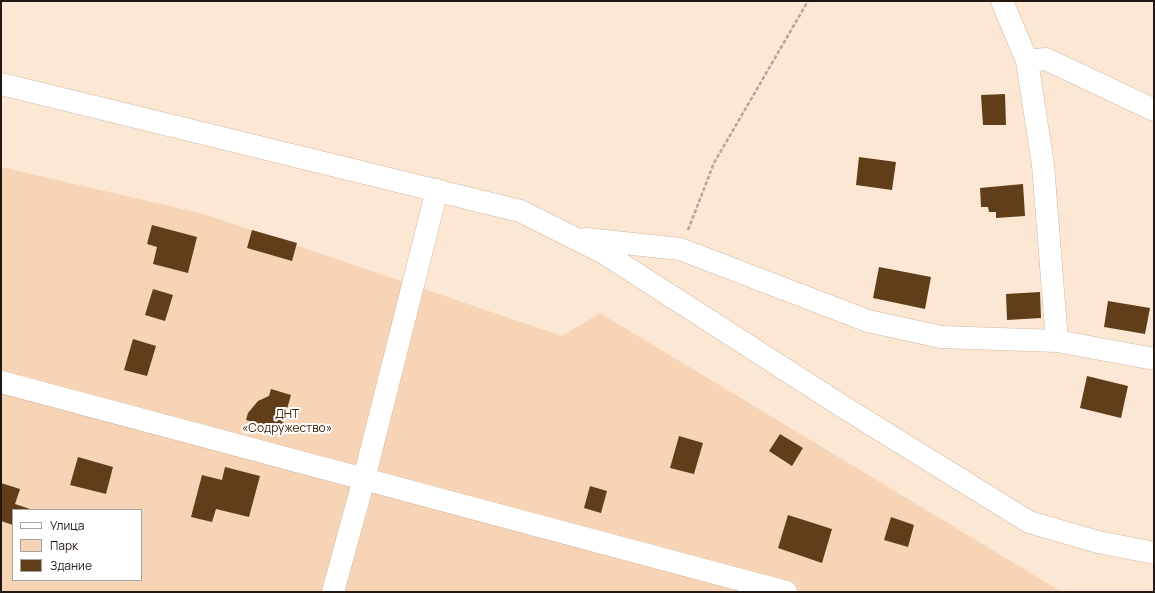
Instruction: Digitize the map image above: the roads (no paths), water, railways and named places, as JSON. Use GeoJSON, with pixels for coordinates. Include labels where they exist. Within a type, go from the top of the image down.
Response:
{"type":"FeatureCollection","features":[{"type":"Feature","properties":{"kind":"street"},"geometry":{"type":"LineString","coordinates":[[1002,1],[1027,61],[1043,165],[1057,341]]}},
{"type":"Feature","properties":{"kind":"street"},"geometry":{"type":"LineString","coordinates":[[1027,61],[1046,59],[1154,110]]}},
{"type":"Feature","properties":{"kind":"street"},"geometry":{"type":"LineString","coordinates":[[1,84],[520,211],[604,253],[845,408],[1029,522],[1098,542],[1154,553]]}},
{"type":"Feature","properties":{"kind":"street"},"geometry":{"type":"LineString","coordinates":[[333,592],[364,479],[437,190]]}},
{"type":"Feature","properties":{"kind":"street"},"geometry":{"type":"LineString","coordinates":[[575,238],[680,249],[868,321],[941,337],[1057,341],[1154,358]]}},
{"type":"Feature","properties":{"kind":"street"},"geometry":{"type":"LineString","coordinates":[[1,382],[786,592]]}},
{"type":"Feature","properties":{"kind":"park label","name":"ДНТ «Содружество»"},"geometry":{"type":"Point","coordinates":[287,422]}}]}
